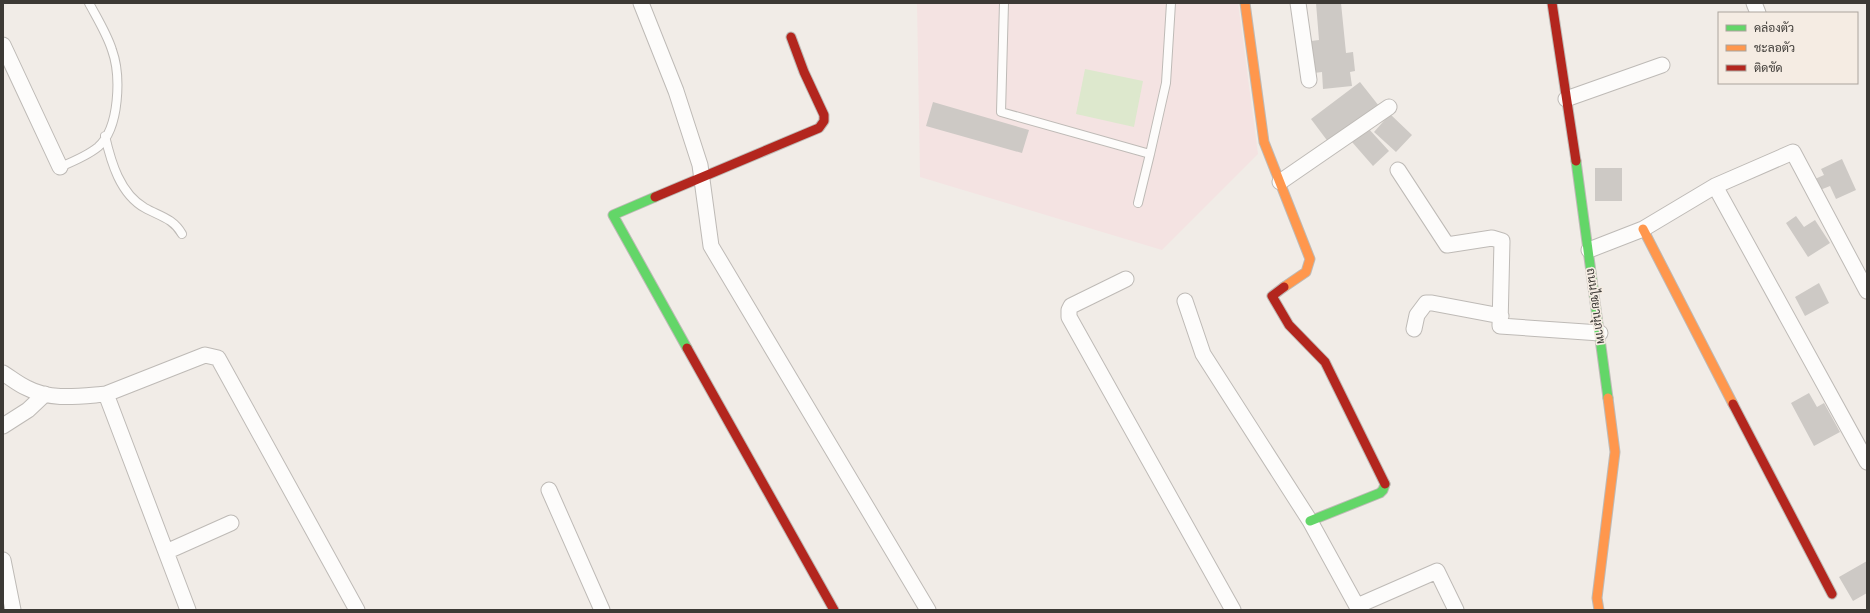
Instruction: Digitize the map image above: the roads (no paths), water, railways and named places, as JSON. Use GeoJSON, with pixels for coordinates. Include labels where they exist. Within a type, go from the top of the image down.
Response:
{"type":"FeatureCollection","features":[{"type":"Feature","properties":{"kind":"street"},"geometry":{"type":"LineString","coordinates":[[641,3],[676,91],[700,165],[711,246],[928,610]]}},
{"type":"Feature","properties":{"kind":"street"},"geometry":{"type":"LineString","coordinates":[[1245,3],[1264,142],[1310,259],[1306,272],[1272,296],[1289,325],[1325,362],[1385,482],[1383,490],[1380,493],[1310,521]]}},
{"type":"Feature","properties":{"kind":"street"},"geometry":{"type":"LineString","coordinates":[[1298,3],[1309,80]]}},
{"type":"Feature","properties":{"kind":"street","name":"ถนนไชยานุภาพ"},"geometry":{"type":"LineString","coordinates":[[1552,3],[1589,250],[1615,452],[1597,598],[1599,610]]}},
{"type":"Feature","properties":{"kind":"street"},"geometry":{"type":"LineString","coordinates":[[791,37],[804,72],[824,115],[822,125],[819,128],[702,176],[613,215],[834,610]]}},
{"type":"Feature","properties":{"kind":"street"},"geometry":{"type":"LineString","coordinates":[[3,45],[60,168]]}},
{"type":"Feature","properties":{"kind":"street"},"geometry":{"type":"LineString","coordinates":[[1566,99],[1662,65]]}},
{"type":"Feature","properties":{"kind":"street"},"geometry":{"type":"LineString","coordinates":[[1280,182],[1389,107]]}},
{"type":"Feature","properties":{"kind":"street"},"geometry":{"type":"LineString","coordinates":[[1589,250],[1642,229],[1715,186],[1793,152],[1867,291]]}},
{"type":"Feature","properties":{"kind":"street"},"geometry":{"type":"LineString","coordinates":[[1398,170],[1447,245],[1492,238],[1502,241],[1500,326],[1600,333]]}},
{"type":"Feature","properties":{"kind":"street"},"geometry":{"type":"LineString","coordinates":[[1715,186],[1867,462]]}},
{"type":"Feature","properties":{"kind":"street"},"geometry":{"type":"LineString","coordinates":[[1642,229],[1832,594]]}},
{"type":"Feature","properties":{"kind":"street"},"geometry":{"type":"LineString","coordinates":[[1126,279],[1071,306],[1069,310],[1069,317],[1233,610]]}},
{"type":"Feature","properties":{"kind":"street"},"geometry":{"type":"LineString","coordinates":[[1185,301],[1203,354],[1310,521],[1358,608],[1437,571],[1456,610]]}},
{"type":"Feature","properties":{"kind":"street"},"geometry":{"type":"LineString","coordinates":[[1414,329],[1417,315],[1426,303],[1500,316]]}},
{"type":"Feature","properties":{"kind":"street"},"geometry":{"type":"LineString","coordinates":[[3,373],[27,388],[66,398],[106,394],[205,355],[218,358],[357,610]]}},
{"type":"Feature","properties":{"kind":"street"},"geometry":{"type":"LineString","coordinates":[[3,426],[28,410],[46,394]]}},
{"type":"Feature","properties":{"kind":"street"},"geometry":{"type":"LineString","coordinates":[[106,394],[188,610]]}},
{"type":"Feature","properties":{"kind":"street"},"geometry":{"type":"LineString","coordinates":[[549,490],[602,610]]}},
{"type":"Feature","properties":{"kind":"street"},"geometry":{"type":"LineString","coordinates":[[166,552],[231,523]]}},
{"type":"Feature","properties":{"kind":"street"},"geometry":{"type":"LineString","coordinates":[[3,560],[14,610]]}},
{"type":"Feature","properties":{"kind":"lane"},"geometry":{"type":"LineString","coordinates":[[60,168],[75,161],[98,146],[106,136],[112,122],[116,106],[117,74],[112,50],[89,3]]}},
{"type":"Feature","properties":{"kind":"lane"},"geometry":{"type":"LineString","coordinates":[[1004,3],[1001,112],[1150,154]]}},
{"type":"Feature","properties":{"kind":"lane"},"geometry":{"type":"LineString","coordinates":[[1138,203],[1166,83],[1171,3]]}},
{"type":"Feature","properties":{"kind":"lane"},"geometry":{"type":"LineString","coordinates":[[106,136],[111,160],[125,189],[135,201],[143,207],[173,222],[182,234]]}}]}
